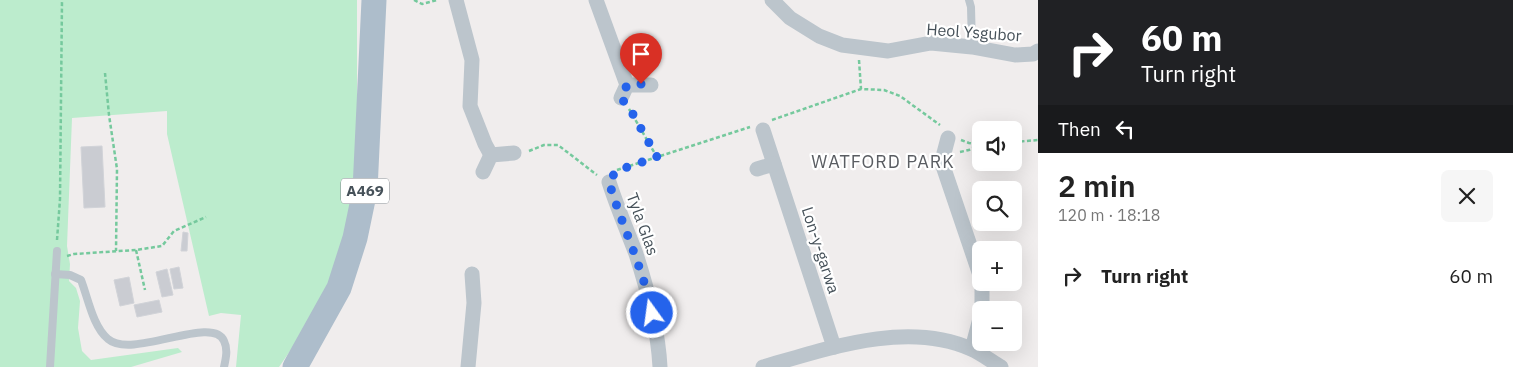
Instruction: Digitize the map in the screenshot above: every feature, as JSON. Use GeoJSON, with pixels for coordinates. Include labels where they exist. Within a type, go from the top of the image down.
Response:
{"type":"FeatureCollection","features":[{"type":"Feature","properties":{"kind":"main road","name":"A469"},"geometry":{"type":"LineString","coordinates":[[294,367],[339,288],[355,238],[363,200],[370,114],[374,0]]}},
{"type":"Feature","properties":{"kind":"street"},"geometry":{"type":"LineString","coordinates":[[456,0],[472,60],[470,106],[484,144],[491,155]]}},
{"type":"Feature","properties":{"kind":"street"},"geometry":{"type":"LineString","coordinates":[[596,0],[624,92],[650,85]]}},
{"type":"Feature","properties":{"kind":"street","name":"Heol Ysgubor"},"geometry":{"type":"LineString","coordinates":[[772,0],[790,18],[819,36],[842,45],[888,51],[931,43],[972,47],[1015,55],[1033,54],[1038,51]]}},
{"type":"Feature","properties":{"kind":"street","name":"Lon-y-garwa"},"geometry":{"type":"LineString","coordinates":[[761,126],[834,346]]}},
{"type":"Feature","properties":{"kind":"street"},"geometry":{"type":"LineString","coordinates":[[950,134],[936,156],[942,166],[972,252]]}},
{"type":"Feature","properties":{"kind":"street"},"geometry":{"type":"LineString","coordinates":[[491,155],[514,153]]}},
{"type":"Feature","properties":{"kind":"street"},"geometry":{"type":"LineString","coordinates":[[482,172],[491,155]]}},
{"type":"Feature","properties":{"kind":"street"},"geometry":{"type":"LineString","coordinates":[[757,169],[774,164]]}},
{"type":"Feature","properties":{"kind":"street","name":"Tyla Glas"},"geometry":{"type":"LineString","coordinates":[[609,182],[617,209],[635,252],[649,298],[656,329],[660,367]]}},
{"type":"Feature","properties":{"kind":"street"},"geometry":{"type":"LineString","coordinates":[[468,367],[474,303],[472,274]]}},
{"type":"Feature","properties":{"kind":"street"},"geometry":{"type":"LineString","coordinates":[[763,367],[834,346],[866,340],[915,336],[949,342],[972,349]]}},
{"type":"Feature","properties":{"kind":"street"},"geometry":{"type":"LineString","coordinates":[[975,351],[1001,367]]}},
{"type":"Feature","properties":{"kind":"lane"},"geometry":{"type":"LineString","coordinates":[[969,0],[971,7],[972,47]]}},
{"type":"Feature","properties":{"kind":"lane"},"geometry":{"type":"LineString","coordinates":[[50,367],[56,255]]}},
{"type":"Feature","properties":{"kind":"lane"},"geometry":{"type":"LineString","coordinates":[[55,274],[70,275],[81,280],[98,328],[109,340],[122,345],[135,345],[206,331],[220,336],[224,340],[226,354],[224,367]]}},
{"type":"Feature","properties":{"kind":"path"},"geometry":{"type":"LineString","coordinates":[[62,0],[60,199],[56,255],[136,250],[162,246],[174,231],[206,218]]}},
{"type":"Feature","properties":{"kind":"path"},"geometry":{"type":"LineString","coordinates":[[414,0],[422,4],[437,0]]}},
{"type":"Feature","properties":{"kind":"path"},"geometry":{"type":"LineString","coordinates":[[858,47],[862,89]]}},
{"type":"Feature","properties":{"kind":"path"},"geometry":{"type":"LineString","coordinates":[[104,73],[117,169],[116,251]]}},
{"type":"Feature","properties":{"kind":"path"},"geometry":{"type":"LineString","coordinates":[[514,153],[524,154],[544,145],[558,145],[596,175],[609,182],[616,171],[761,126],[862,89],[884,90],[900,96],[950,134],[972,144]]}},
{"type":"Feature","properties":{"kind":"path"},"geometry":{"type":"LineString","coordinates":[[624,92],[630,109],[657,157]]}},
{"type":"Feature","properties":{"kind":"path"},"geometry":{"type":"LineString","coordinates":[[1022,142],[1038,140]]}},
{"type":"Feature","properties":{"kind":"path"},"geometry":{"type":"LineString","coordinates":[[136,250],[145,290]]}},
{"type":"Feature","properties":{"kind":"green space"},"geometry":{"type":"Polygon","coordinates":[[[0,0],[357,0],[357,140],[354,204],[337,265],[310,322],[279,367],[236,367],[241,315],[221,313],[209,316],[167,134],[167,111],[72,118],[67,246],[70,264],[69,281],[76,288],[80,301],[78,328],[82,351],[91,360],[178,348],[182,352],[131,367],[0,367],[0,0]]]}},
{"type":"Feature","properties":{"kind":"building"},"geometry":{"type":"Polygon","coordinates":[[[102,146],[105,207],[84,208],[81,147],[102,146]]]}},
{"type":"Feature","properties":{"kind":"building"},"geometry":{"type":"Polygon","coordinates":[[[183,232],[188,233],[187,251],[181,251],[183,232]]]}},
{"type":"Feature","properties":{"kind":"building"},"geometry":{"type":"Polygon","coordinates":[[[179,267],[183,288],[174,289],[170,269],[179,267]]]}},
{"type":"Feature","properties":{"kind":"building"},"geometry":{"type":"Polygon","coordinates":[[[167,269],[173,295],[162,297],[156,272],[167,269]]]}},
{"type":"Feature","properties":{"kind":"building"},"geometry":{"type":"Polygon","coordinates":[[[129,277],[134,303],[120,306],[114,280],[129,277]]]}},
{"type":"Feature","properties":{"kind":"building"},"geometry":{"type":"Polygon","coordinates":[[[159,300],[162,312],[137,317],[134,305],[159,300]]]}},
{"type":"Feature","properties":{"kind":"district","name":"WATFORD PARK"},"geometry":{"type":"Point","coordinates":[883,162]}},
{"type":"Feature","properties":{"kind":"route"},"geometry":{"type":"LineString","coordinates":[[641,84],[627,85],[621,98],[630,109],[657,157],[616,171],[609,182],[617,209],[635,252],[652,313]]}}]}
